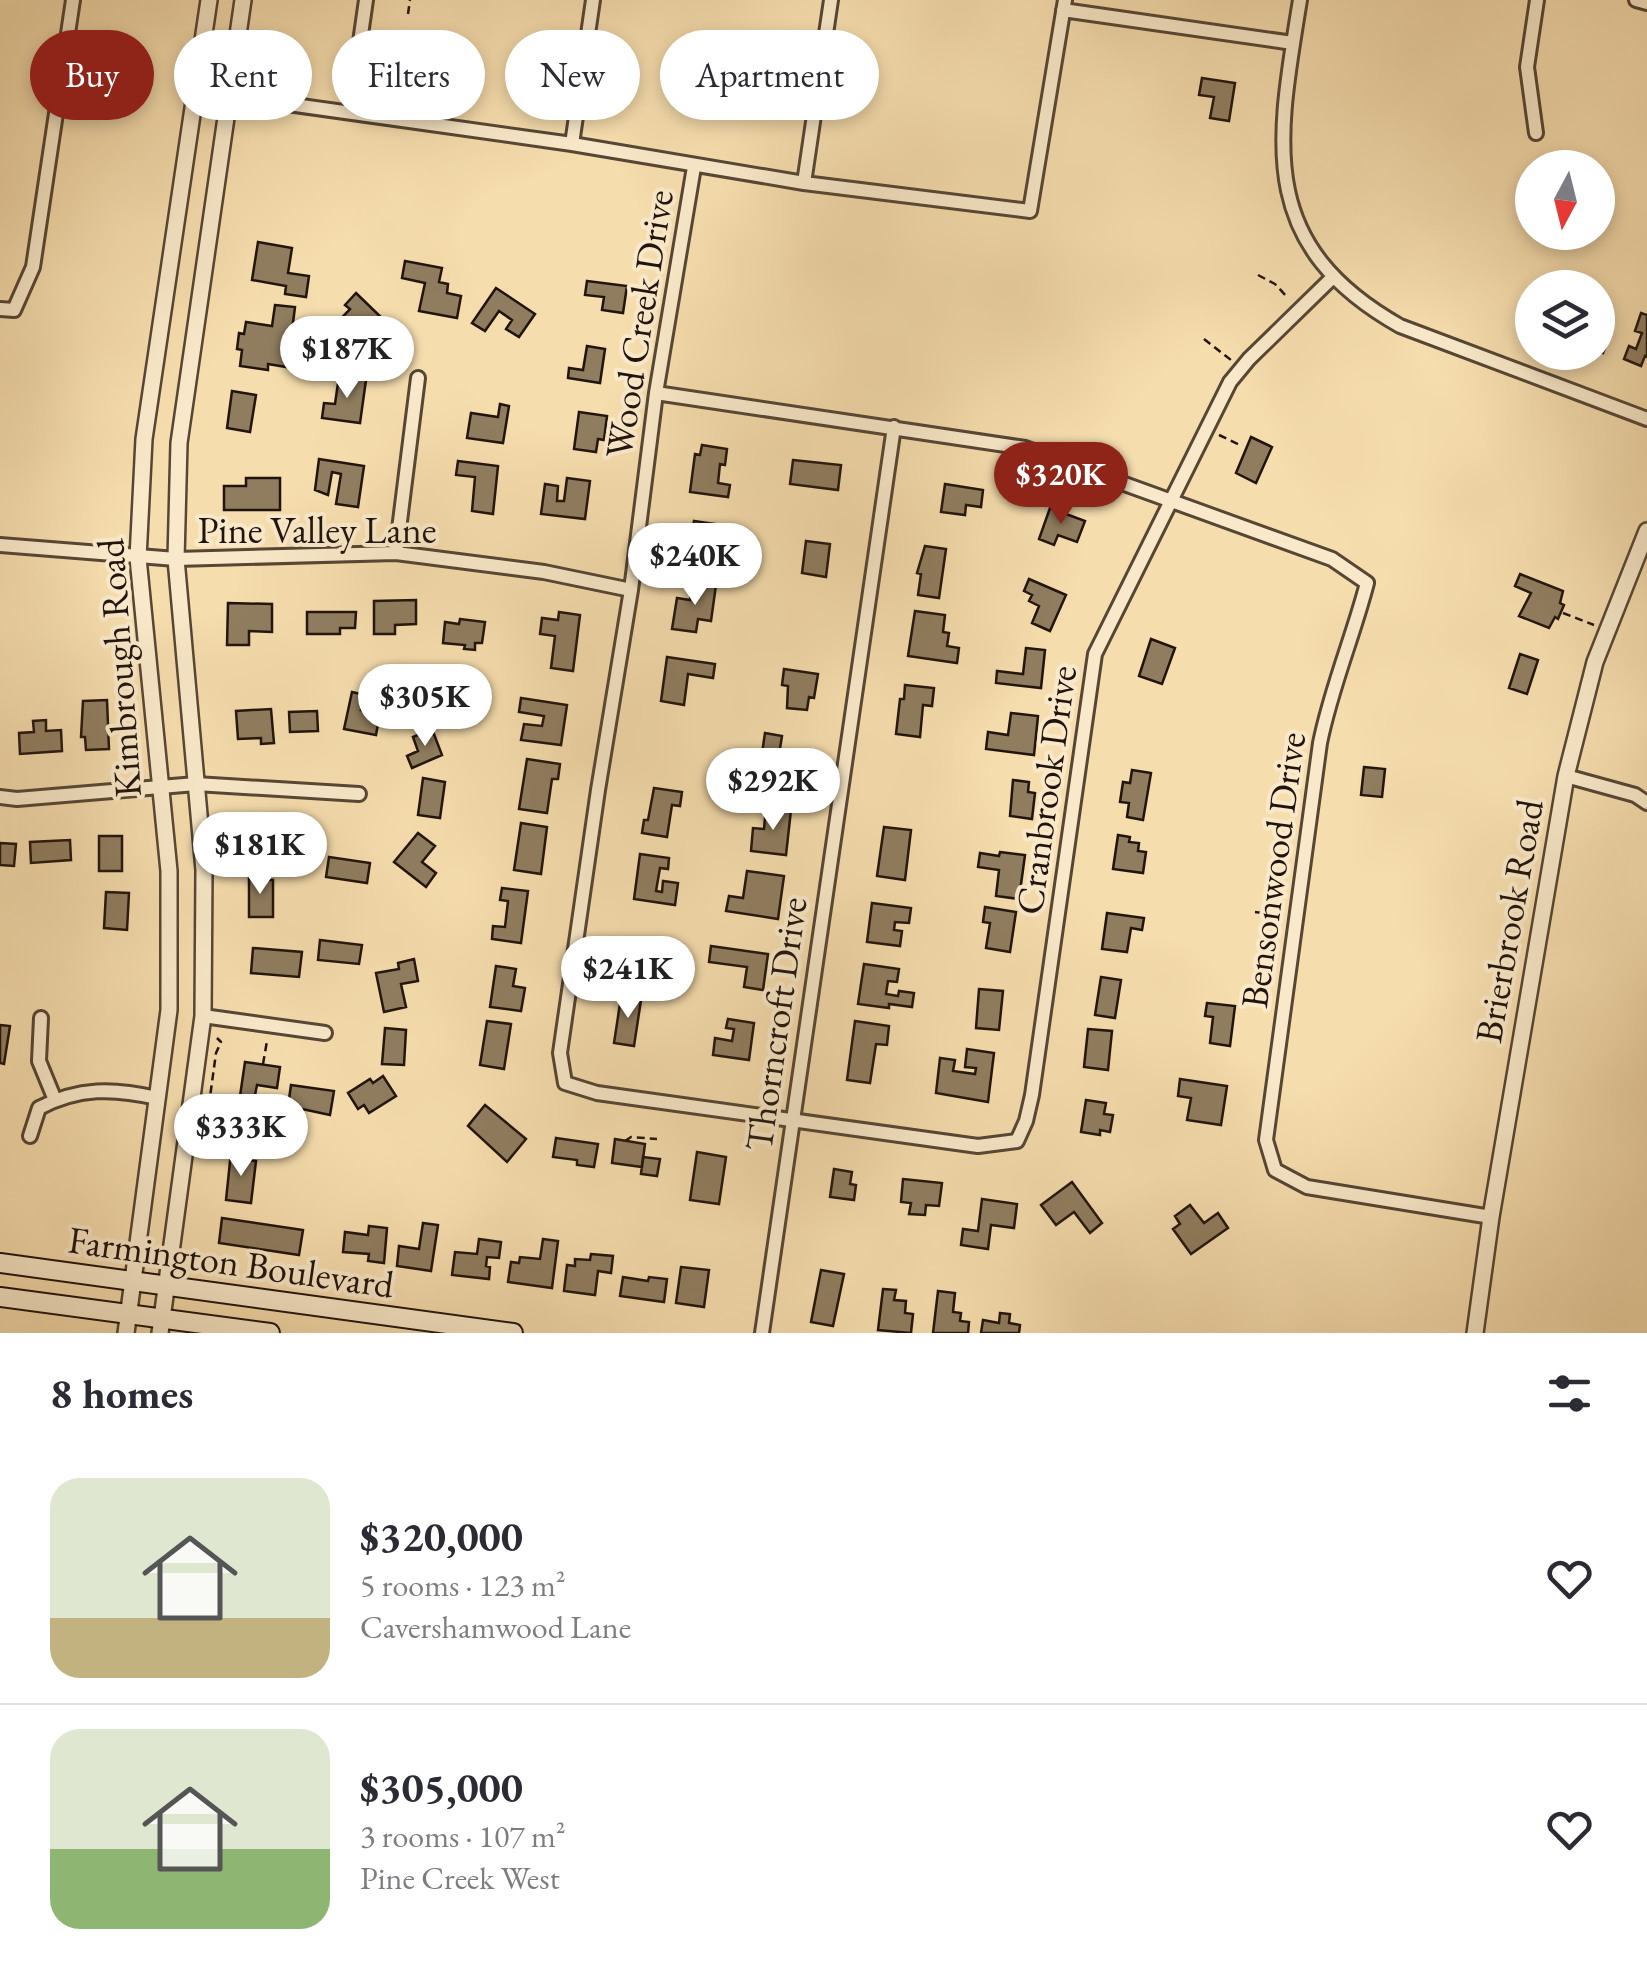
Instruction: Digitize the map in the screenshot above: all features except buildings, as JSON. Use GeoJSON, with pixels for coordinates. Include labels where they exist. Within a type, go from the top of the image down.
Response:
{"type":"FeatureCollection","features":[{"type":"Feature","properties":{"kind":"main road","name":"Farmington Boulevard"},"geometry":{"type":"LineString","coordinates":[[0,1263],[514,1333]]}},
{"type":"Feature","properties":{"kind":"main road","name":"Farmington Boulevard"},"geometry":{"type":"LineString","coordinates":[[0,1297],[127,1324],[270,1333]]}},
{"type":"Feature","properties":{"kind":"street"},"geometry":{"type":"LineString","coordinates":[[7,310],[33,267],[74,0]]}},
{"type":"Feature","properties":{"kind":"street","name":"Kimbrough Road"},"geometry":{"type":"LineString","coordinates":[[205,30],[209,0]]}},
{"type":"Feature","properties":{"kind":"street","name":"Kimbrough Road"},"geometry":{"type":"LineString","coordinates":[[239,30],[243,0]]}},
{"type":"Feature","properties":{"kind":"street"},"geometry":{"type":"LineString","coordinates":[[362,30],[366,0]]}},
{"type":"Feature","properties":{"kind":"street"},"geometry":{"type":"LineString","coordinates":[[572,144],[593,0]]}},
{"type":"Feature","properties":{"kind":"street"},"geometry":{"type":"LineString","coordinates":[[804,183],[831,0]]}},
{"type":"Feature","properties":{"kind":"street"},"geometry":{"type":"LineString","coordinates":[[1300,0],[1282,120],[1285,176],[1297,224],[1333,277],[1358,301],[1400,326],[1647,418]]}},
{"type":"Feature","properties":{"kind":"street"},"geometry":{"type":"LineString","coordinates":[[1536,133],[1526,67],[1537,0]]}},
{"type":"Feature","properties":{"kind":"street"},"geometry":{"type":"LineString","coordinates":[[1636,0],[1647,3]]}},
{"type":"Feature","properties":{"kind":"street"},"geometry":{"type":"LineString","coordinates":[[407,120],[694,167],[1030,211],[1064,5],[1293,43]]}},
{"type":"Feature","properties":{"kind":"street","name":"Kimbrough Road"},"geometry":{"type":"LineString","coordinates":[[127,1324],[170,1010],[169,872],[138,558],[144,439],[192,120]]}},
{"type":"Feature","properties":{"kind":"street","name":"Kimbrough Road"},"geometry":{"type":"LineString","coordinates":[[161,1326],[204,1016],[204,870],[176,559],[178,443],[226,120]]}},
{"type":"Feature","properties":{"kind":"street","name":"Wood Creek Drive"},"geometry":{"type":"LineString","coordinates":[[694,167],[656,393],[631,590],[560,1052],[565,1083],[597,1093],[793,1120]]}},
{"type":"Feature","properties":{"kind":"street","name":"Cranbrook Drive"},"geometry":{"type":"LineString","coordinates":[[793,1120],[978,1146],[1017,1141],[1032,1095],[1095,654],[1204,429],[1242,368],[1333,277]]}},
{"type":"Feature","properties":{"kind":"street"},"geometry":{"type":"LineString","coordinates":[[396,553],[418,378]]}},
{"type":"Feature","properties":{"kind":"street"},"geometry":{"type":"LineString","coordinates":[[656,393],[1026,448],[1168,502]]}},
{"type":"Feature","properties":{"kind":"street","name":"Thorncroft Drive"},"geometry":{"type":"LineString","coordinates":[[762,1333],[894,427]]}},
{"type":"Feature","properties":{"kind":"street","name":"Bensonwood Drive"},"geometry":{"type":"LineString","coordinates":[[1168,502],[1332,558],[1367,583],[1320,742],[1266,1140],[1275,1170],[1307,1186],[1492,1217]]}},
{"type":"Feature","properties":{"kind":"street","name":"Brierbrook Road"},"geometry":{"type":"LineString","coordinates":[[1475,1333],[1566,776],[1595,662],[1647,531]]}},
{"type":"Feature","properties":{"kind":"street","name":"Pine Valley Lane"},"geometry":{"type":"LineString","coordinates":[[0,544],[176,559],[396,553],[544,572],[631,590]]}},
{"type":"Feature","properties":{"kind":"street"},"geometry":{"type":"LineString","coordinates":[[1566,776],[1635,795],[1647,803]]}},
{"type":"Feature","properties":{"kind":"street"},"geometry":{"type":"LineString","coordinates":[[0,797],[17,799],[196,784],[359,794]]}},
{"type":"Feature","properties":{"kind":"street"},"geometry":{"type":"LineString","coordinates":[[204,1016],[325,1033]]}},
{"type":"Feature","properties":{"kind":"street"},"geometry":{"type":"LineString","coordinates":[[41,1018],[39,1062],[55,1100]]}},
{"type":"Feature","properties":{"kind":"street"},"geometry":{"type":"LineString","coordinates":[[30,1136],[39,1108],[55,1100],[93,1090],[157,1098]]}},
{"type":"Feature","properties":{"kind":"path"},"geometry":{"type":"LineString","coordinates":[[408,14],[410,0]]}},
{"type":"Feature","properties":{"kind":"path"},"geometry":{"type":"LineString","coordinates":[[1258,275],[1275,284],[1298,310]]}},
{"type":"Feature","properties":{"kind":"path"},"geometry":{"type":"LineString","coordinates":[[1204,339],[1242,368]]}},
{"type":"Feature","properties":{"kind":"path"},"geometry":{"type":"LineString","coordinates":[[1204,429],[1240,445]]}},
{"type":"Feature","properties":{"kind":"path"},"geometry":{"type":"LineString","coordinates":[[1563,612],[1606,630]]}},
{"type":"Feature","properties":{"kind":"path"},"geometry":{"type":"LineString","coordinates":[[1255,912],[1284,916]]}},
{"type":"Feature","properties":{"kind":"path"},"geometry":{"type":"LineString","coordinates":[[264,1064],[268,1036]]}},
{"type":"Feature","properties":{"kind":"path"},"geometry":{"type":"LineString","coordinates":[[207,1119],[221,1042],[218,1038]]}},
{"type":"Feature","properties":{"kind":"path"},"geometry":{"type":"LineString","coordinates":[[626,1141],[637,1136],[657,1139]]}}]}
